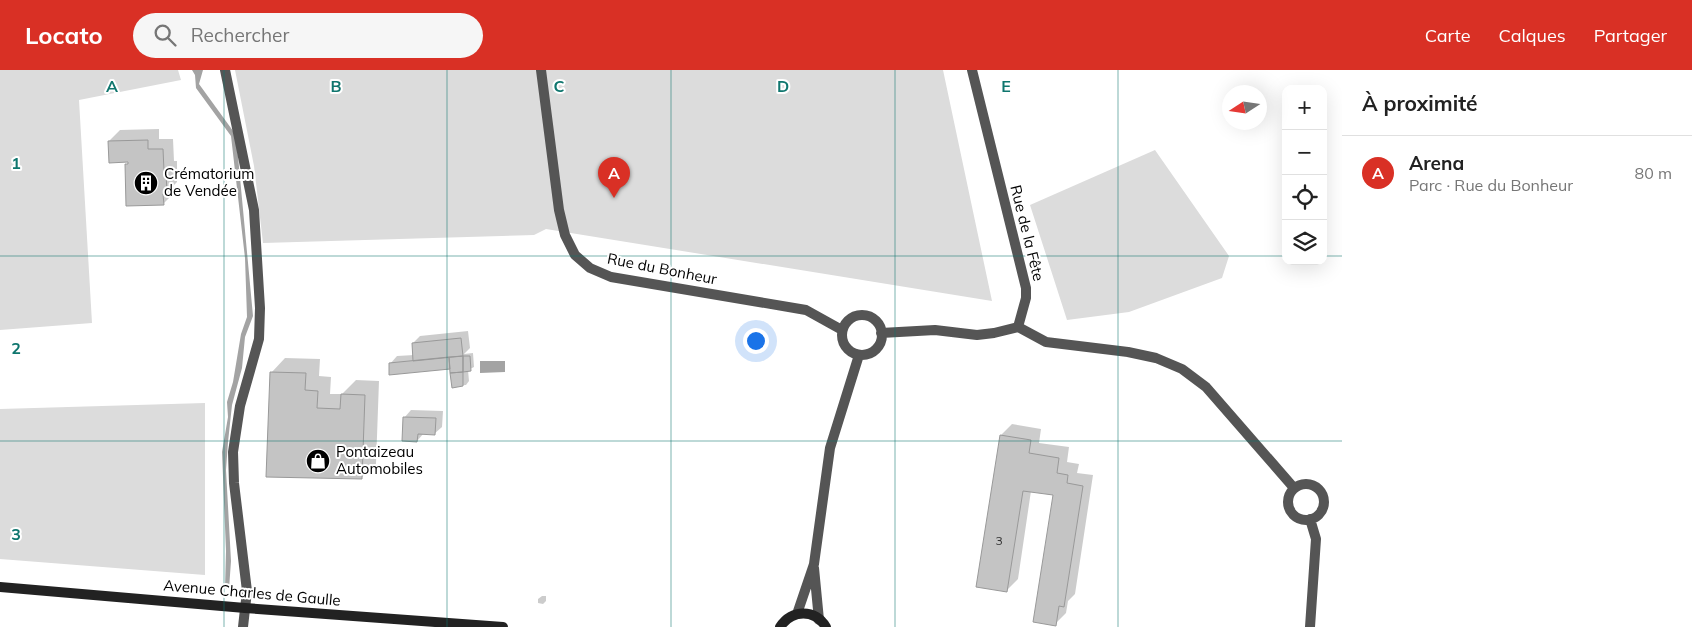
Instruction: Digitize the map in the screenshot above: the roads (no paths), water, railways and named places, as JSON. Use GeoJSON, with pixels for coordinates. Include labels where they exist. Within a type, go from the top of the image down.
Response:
{"type":"FeatureCollection","features":[{"type":"Feature","properties":{"kind":"main road","name":"Avenue Charles de Gaulle"},"geometry":{"type":"LineString","coordinates":[[0,587],[502,627]]}},
{"type":"Feature","properties":{"kind":"main road"},"geometry":{"type":"LineString","coordinates":[[780,627],[789,618],[801,613],[816,617],[823,623]]}},
{"type":"Feature","properties":{"kind":"street"},"geometry":{"type":"LineString","coordinates":[[226,70],[254,210],[260,308],[259,339],[240,406],[233,452],[234,484],[247,591],[243,627]]}},
{"type":"Feature","properties":{"kind":"street","name":"Rue du Bonheur"},"geometry":{"type":"LineString","coordinates":[[541,70],[565,235],[575,254],[590,268],[611,277],[806,310],[842,330]]}},
{"type":"Feature","properties":{"kind":"street","name":"Rue de la Fête"},"geometry":{"type":"LineString","coordinates":[[972,70],[1026,288],[1026,298],[1018,327]]}},
{"type":"Feature","properties":{"kind":"street"},"geometry":{"type":"LineString","coordinates":[[862,316],[874,320],[881,332],[880,343],[877,349],[865,355],[852,353],[843,343],[842,330],[850,319],[862,316]]}},
{"type":"Feature","properties":{"kind":"street"},"geometry":{"type":"LineString","coordinates":[[881,332],[935,330],[977,335],[1018,327],[1046,342],[1109,349],[1156,358],[1182,369],[1206,387],[1294,488]]}},
{"type":"Feature","properties":{"kind":"street"},"geometry":{"type":"LineString","coordinates":[[797,614],[814,564],[830,448],[858,355]]}},
{"type":"Feature","properties":{"kind":"street"},"geometry":{"type":"LineString","coordinates":[[1310,484],[1316,487],[1322,496],[1323,508],[1315,517],[1310,519],[1298,518],[1289,510],[1288,498],[1294,488],[1299,485],[1310,484]]}},
{"type":"Feature","properties":{"kind":"street"},"geometry":{"type":"LineString","coordinates":[[1310,519],[1316,539],[1310,627]]}},
{"type":"Feature","properties":{"kind":"street"},"geometry":{"type":"LineString","coordinates":[[814,564],[823,623]]}},
{"type":"Feature","properties":{"kind":"place","name":"Crématorium de Vendée"},"geometry":{"type":"Point","coordinates":[146,183]}},
{"type":"Feature","properties":{"kind":"place","name":"Arena"},"geometry":{"type":"Point","coordinates":[614,198]}},
{"type":"Feature","properties":{"kind":"place","name":"Pontaizeau Automobiles"},"geometry":{"type":"Point","coordinates":[318,461]}}]}
